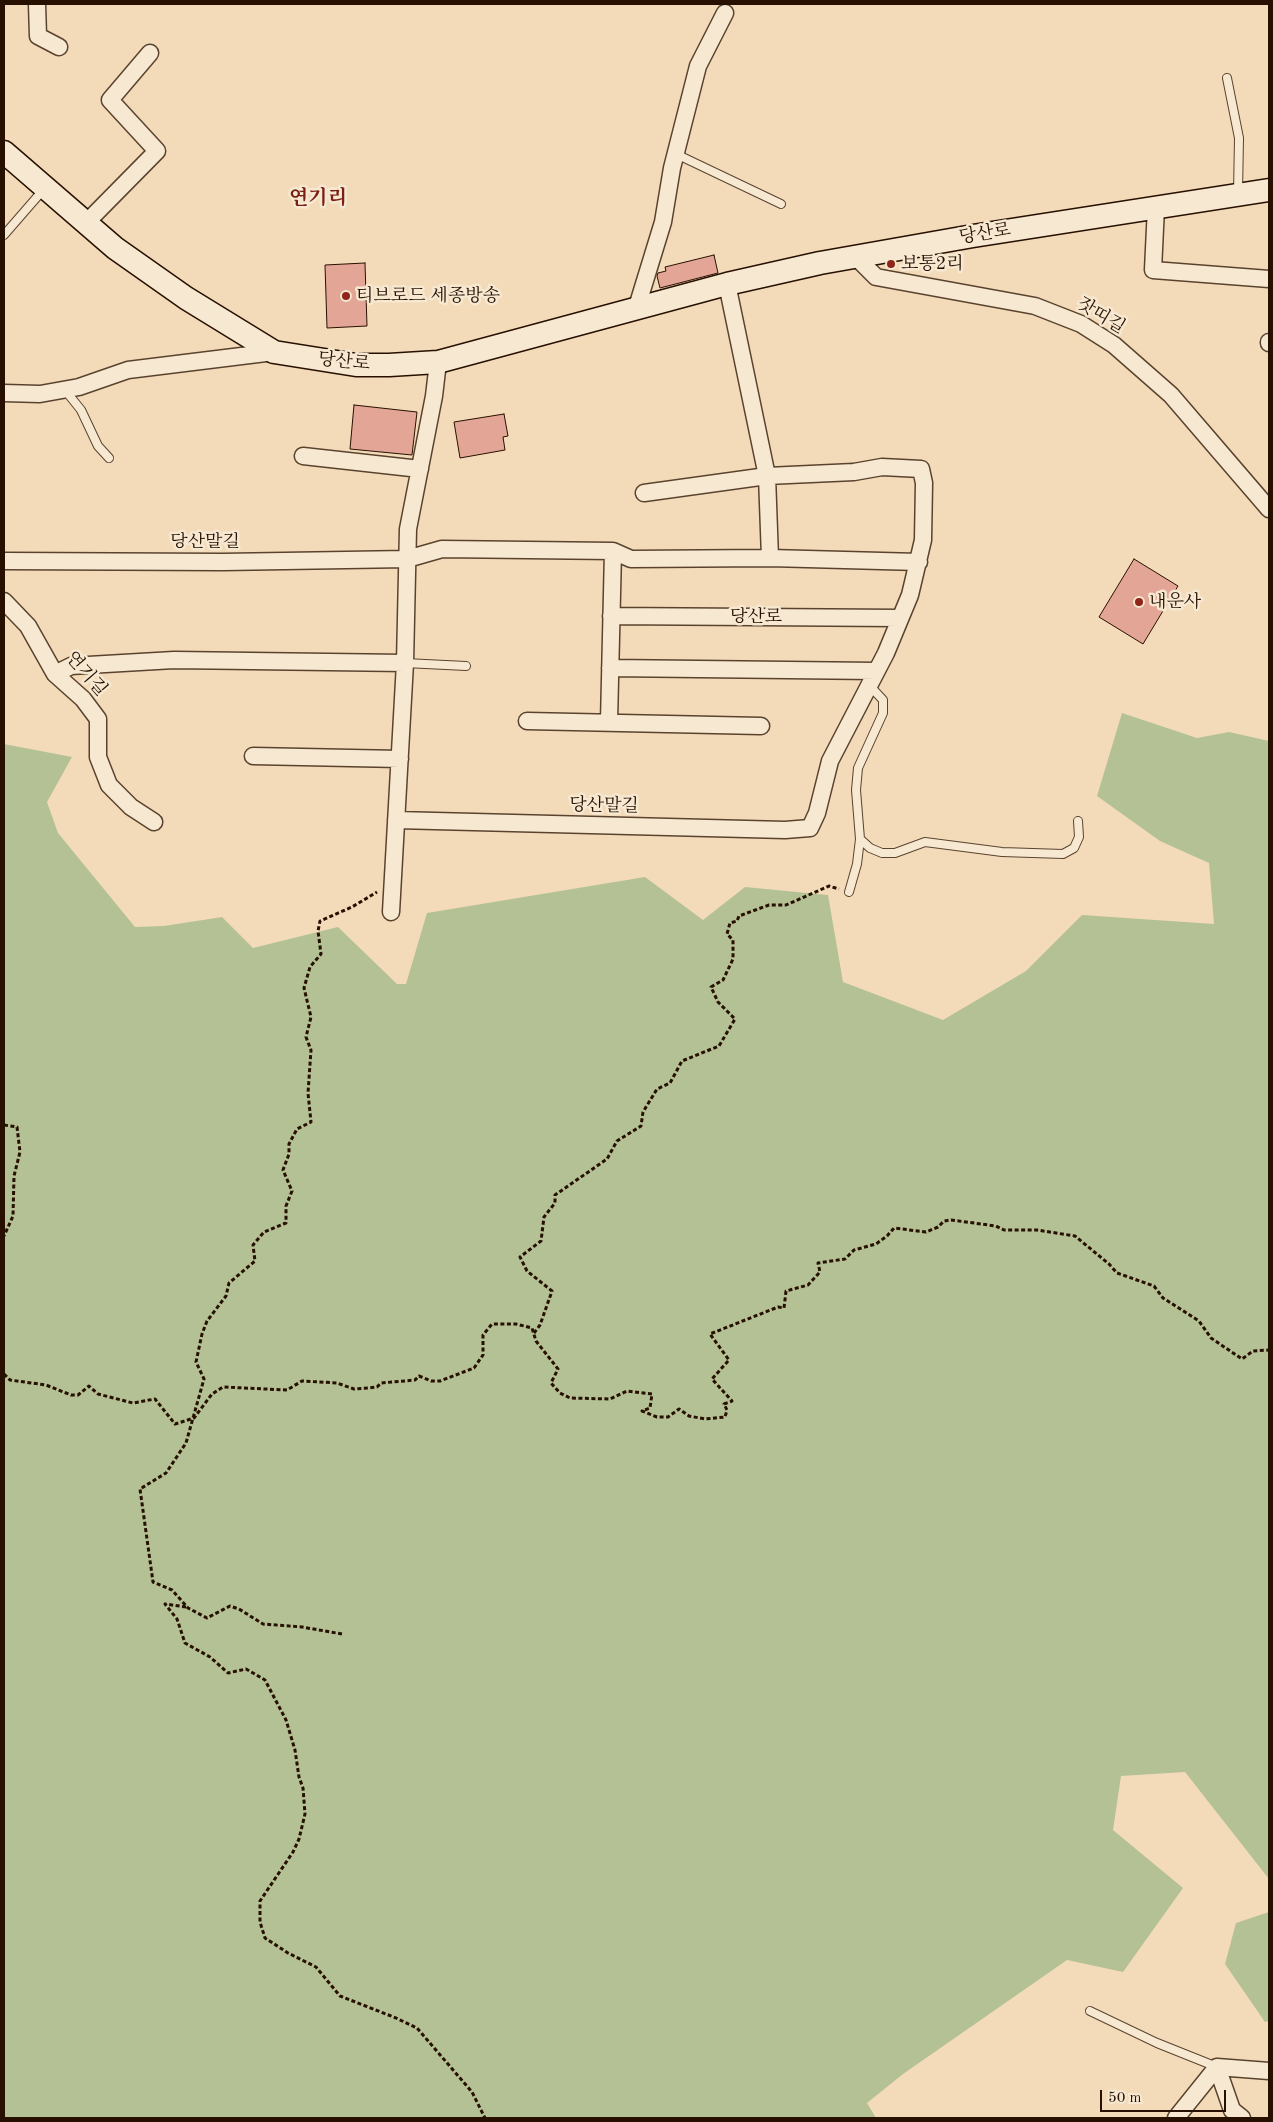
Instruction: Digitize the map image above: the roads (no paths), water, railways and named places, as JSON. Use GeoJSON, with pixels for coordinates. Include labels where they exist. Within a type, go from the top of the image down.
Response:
{"type":"FeatureCollection","features":[{"type":"Feature","properties":{"kind":"street"},"geometry":{"type":"LineString","coordinates":[[37,4],[38,36],[59,47]]}},
{"type":"Feature","properties":{"kind":"street"},"geometry":{"type":"LineString","coordinates":[[636,310],[663,222],[676,154],[698,66],[725,13]]}},
{"type":"Feature","properties":{"kind":"street"},"geometry":{"type":"LineString","coordinates":[[86,223],[157,150],[110,100],[150,53]]}},
{"type":"Feature","properties":{"kind":"street","name":"당산로"},"geometry":{"type":"LineString","coordinates":[[6,157],[115,248],[186,298],[274,352],[356,365],[438,362],[727,284],[856,256],[1269,190]]}},
{"type":"Feature","properties":{"kind":"street"},"geometry":{"type":"LineString","coordinates":[[1156,207],[1153,270],[1269,279]]}},
{"type":"Feature","properties":{"kind":"street","name":"잣띠길"},"geometry":{"type":"LineString","coordinates":[[856,256],[876,277],[1036,306],[1081,324],[1114,345],[1170,395],[1269,509]]}},
{"type":"Feature","properties":{"kind":"street"},"geometry":{"type":"LineString","coordinates":[[727,284],[767,476],[770,558]]}},
{"type":"Feature","properties":{"kind":"street"},"geometry":{"type":"LineString","coordinates":[[4,393],[40,394],[79,387],[128,370],[274,352]]}},
{"type":"Feature","properties":{"kind":"street"},"geometry":{"type":"LineString","coordinates":[[391,912],[405,664],[408,529],[434,396],[438,362]]}},
{"type":"Feature","properties":{"kind":"street"},"geometry":{"type":"LineString","coordinates":[[303,456],[420,469]]}},
{"type":"Feature","properties":{"kind":"street"},"geometry":{"type":"LineString","coordinates":[[610,668],[872,678],[910,595],[919,562],[923,540],[924,483],[921,469],[882,467],[854,472],[767,476],[644,494]]}},
{"type":"Feature","properties":{"kind":"street","name":"당산말길"},"geometry":{"type":"LineString","coordinates":[[4,561],[223,562],[407,559],[442,549],[613,551]]}},
{"type":"Feature","properties":{"kind":"street"},"geometry":{"type":"LineString","coordinates":[[609,722],[613,551],[631,560],[770,558],[919,562]]}},
{"type":"Feature","properties":{"kind":"street","name":"연기길"},"geometry":{"type":"LineString","coordinates":[[4,602],[28,626],[55,674],[83,699],[98,719],[98,757],[109,785],[131,807],[154,822]]}},
{"type":"Feature","properties":{"kind":"street","name":"당산로"},"geometry":{"type":"LineString","coordinates":[[611,616],[900,618]]}},
{"type":"Feature","properties":{"kind":"street"},"geometry":{"type":"LineString","coordinates":[[55,674],[71,666],[174,660],[405,664]]}},
{"type":"Feature","properties":{"kind":"street","name":"당산말길"},"geometry":{"type":"LineString","coordinates":[[396,820],[785,830],[810,828],[817,813],[830,761],[872,678]]}},
{"type":"Feature","properties":{"kind":"street"},"geometry":{"type":"LineString","coordinates":[[527,721],[761,726]]}},
{"type":"Feature","properties":{"kind":"street"},"geometry":{"type":"LineString","coordinates":[[253,756],[400,759]]}},
{"type":"Feature","properties":{"kind":"street"},"geometry":{"type":"LineString","coordinates":[[1217,2067],[1269,2071]]}},
{"type":"Feature","properties":{"kind":"street"},"geometry":{"type":"LineString","coordinates":[[1176,2118],[1217,2067]]}},
{"type":"Feature","properties":{"kind":"street"},"geometry":{"type":"LineString","coordinates":[[1217,2067],[1232,2110],[1242,2118]]}},
{"type":"Feature","properties":{"kind":"lane"},"geometry":{"type":"LineString","coordinates":[[1227,78],[1239,138],[1238,195]]}},
{"type":"Feature","properties":{"kind":"lane"},"geometry":{"type":"LineString","coordinates":[[676,154],[781,204]]}},
{"type":"Feature","properties":{"kind":"lane"},"geometry":{"type":"LineString","coordinates":[[4,235],[45,188]]}},
{"type":"Feature","properties":{"kind":"lane"},"geometry":{"type":"LineString","coordinates":[[65,390],[81,410],[98,446],[109,458]]}},
{"type":"Feature","properties":{"kind":"lane"},"geometry":{"type":"LineString","coordinates":[[405,664],[466,666]]}},
{"type":"Feature","properties":{"kind":"lane"},"geometry":{"type":"LineString","coordinates":[[849,892],[857,864],[860,839],[856,790],[858,768],[883,713],[883,700],[872,678]]}},
{"type":"Feature","properties":{"kind":"lane"},"geometry":{"type":"LineString","coordinates":[[860,839],[870,848],[882,853],[895,853],[925,842],[1002,852],[1064,854],[1074,848],[1079,837],[1078,821]]}},
{"type":"Feature","properties":{"kind":"lane"},"geometry":{"type":"LineString","coordinates":[[1090,2011],[1157,2043],[1217,2067]]}},
{"type":"Feature","properties":{"kind":"place","name":"보통2리"},"geometry":{"type":"Point","coordinates":[891,264]}},
{"type":"Feature","properties":{"kind":"place","name":"티브로드 세종방송"},"geometry":{"type":"Point","coordinates":[346,296]}},
{"type":"Feature","properties":{"kind":"place","name":"내운사"},"geometry":{"type":"Point","coordinates":[1139,602]}},
{"type":"Feature","properties":{"kind":"district","name":"연기리"},"geometry":{"type":"Point","coordinates":[318,199]}}]}
